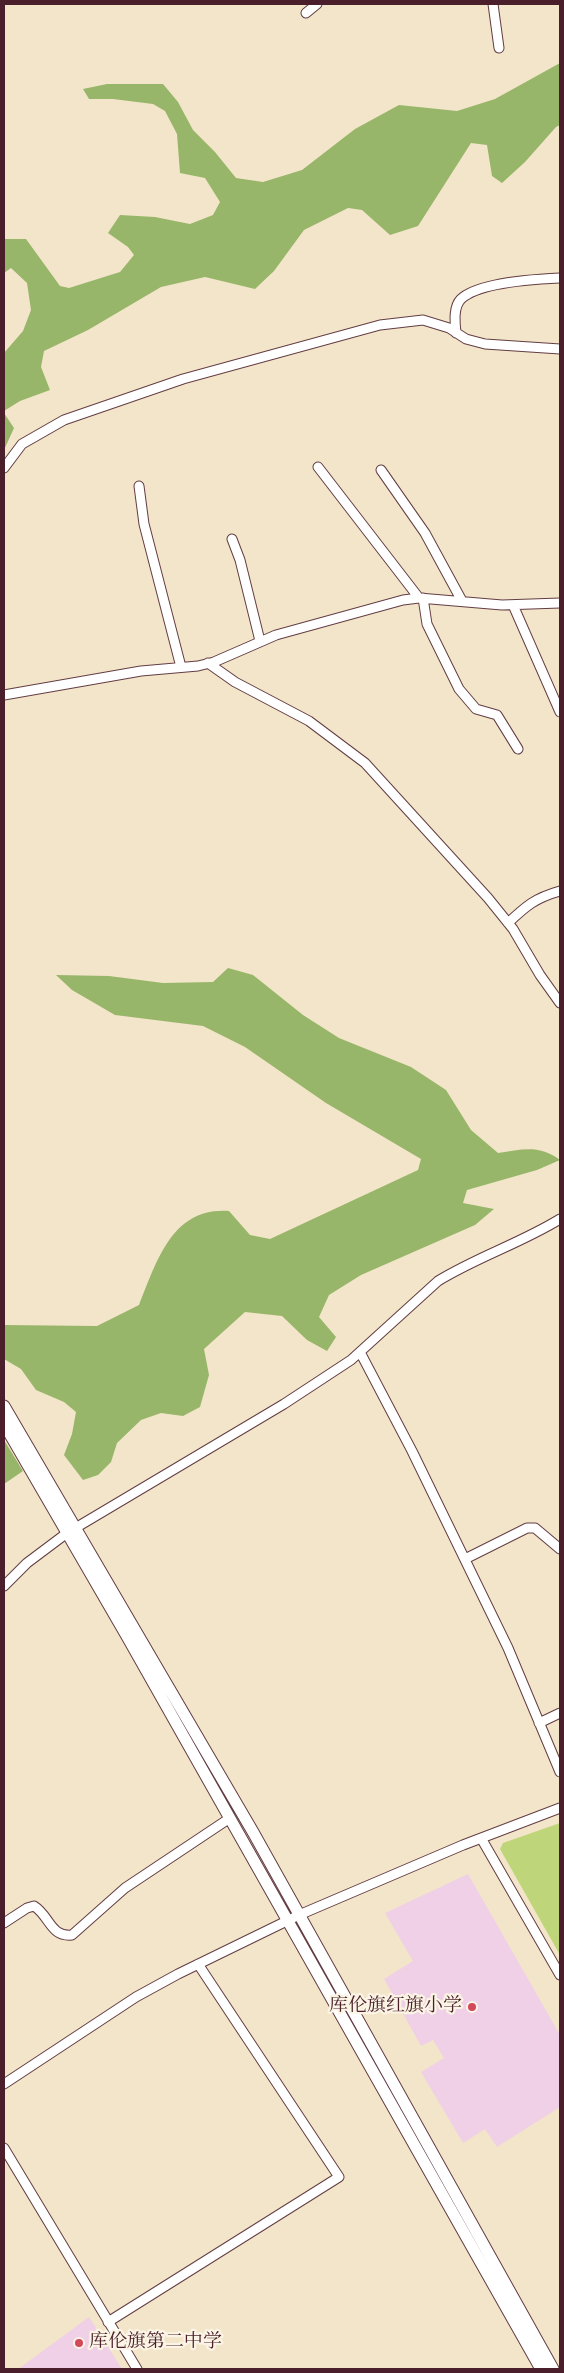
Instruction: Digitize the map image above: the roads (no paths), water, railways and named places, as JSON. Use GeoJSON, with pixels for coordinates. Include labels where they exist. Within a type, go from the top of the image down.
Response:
{"type":"FeatureCollection","features":[{"type":"Feature","properties":{"kind":"main road"},"geometry":{"type":"LineString","coordinates":[[4,1406],[230,1818],[542,2369]]}},
{"type":"Feature","properties":{"kind":"main road"},"geometry":{"type":"LineString","coordinates":[[4,1424],[71,1531],[299,1916],[553,2369]]}},
{"type":"Feature","properties":{"kind":"street"},"geometry":{"type":"LineString","coordinates":[[306,14],[317,4]]}},
{"type":"Feature","properties":{"kind":"street"},"geometry":{"type":"LineString","coordinates":[[493,4],[499,48]]}},
{"type":"Feature","properties":{"kind":"street"},"geometry":{"type":"LineString","coordinates":[[456,333],[456,308],[461,299],[472,292],[496,286],[560,278]]}},
{"type":"Feature","properties":{"kind":"street"},"geometry":{"type":"LineString","coordinates":[[4,468],[22,444],[64,420],[183,379],[380,325],[423,320],[449,328],[466,339],[485,344],[560,349]]}},
{"type":"Feature","properties":{"kind":"street"},"geometry":{"type":"LineString","coordinates":[[318,467],[421,598],[427,624],[459,689],[476,709],[497,715],[518,749]]}},
{"type":"Feature","properties":{"kind":"street"},"geometry":{"type":"LineString","coordinates":[[380,470],[425,533],[462,601]]}},
{"type":"Feature","properties":{"kind":"street"},"geometry":{"type":"LineString","coordinates":[[139,486],[144,524],[180,668]]}},
{"type":"Feature","properties":{"kind":"street"},"geometry":{"type":"LineString","coordinates":[[232,539],[240,560],[260,641]]}},
{"type":"Feature","properties":{"kind":"street"},"geometry":{"type":"LineString","coordinates":[[4,695],[132,673],[208,663],[260,641],[303,626],[403,600],[421,598],[513,605],[560,603]]}},
{"type":"Feature","properties":{"kind":"street"},"geometry":{"type":"LineString","coordinates":[[513,605],[560,712]]}},
{"type":"Feature","properties":{"kind":"street"},"geometry":{"type":"LineString","coordinates":[[208,663],[235,682],[309,721],[365,763],[488,898],[508,923],[540,975],[560,1003]]}},
{"type":"Feature","properties":{"kind":"street"},"geometry":{"type":"LineString","coordinates":[[508,923],[528,904],[541,896],[560,891]]}},
{"type":"Feature","properties":{"kind":"street"},"geometry":{"type":"LineString","coordinates":[[4,1586],[27,1563],[71,1531],[292,1399],[351,1360],[438,1281],[529,1237],[560,1219]]}},
{"type":"Feature","properties":{"kind":"street"},"geometry":{"type":"LineString","coordinates":[[360,1352],[412,1451],[508,1648],[560,1772]]}},
{"type":"Feature","properties":{"kind":"street"},"geometry":{"type":"LineString","coordinates":[[465,1559],[527,1528],[535,1528],[560,1549]]}},
{"type":"Feature","properties":{"kind":"street"},"geometry":{"type":"LineString","coordinates":[[539,1723],[560,1713]]}},
{"type":"Feature","properties":{"kind":"street"},"geometry":{"type":"LineString","coordinates":[[4,2084],[136,1997],[198,1964],[299,1916],[481,1838],[560,1808]]}},
{"type":"Feature","properties":{"kind":"street"},"geometry":{"type":"LineString","coordinates":[[4,1923],[27,1908],[34,1906],[40,1910],[57,1933],[63,1936],[72,1935],[125,1888],[230,1818]]}},
{"type":"Feature","properties":{"kind":"street"},"geometry":{"type":"LineString","coordinates":[[481,1838],[560,1975]]}},
{"type":"Feature","properties":{"kind":"street"},"geometry":{"type":"LineString","coordinates":[[108,2322],[339,2177],[198,1964]]}},
{"type":"Feature","properties":{"kind":"street"},"geometry":{"type":"LineString","coordinates":[[4,2148],[137,2369]]}},
{"type":"Feature","properties":{"kind":"place","name":"库伦旗红旗小学"},"geometry":{"type":"Point","coordinates":[472,2007]}},
{"type":"Feature","properties":{"kind":"place","name":"库伦旗第二中学"},"geometry":{"type":"Point","coordinates":[79,2343]}}]}
